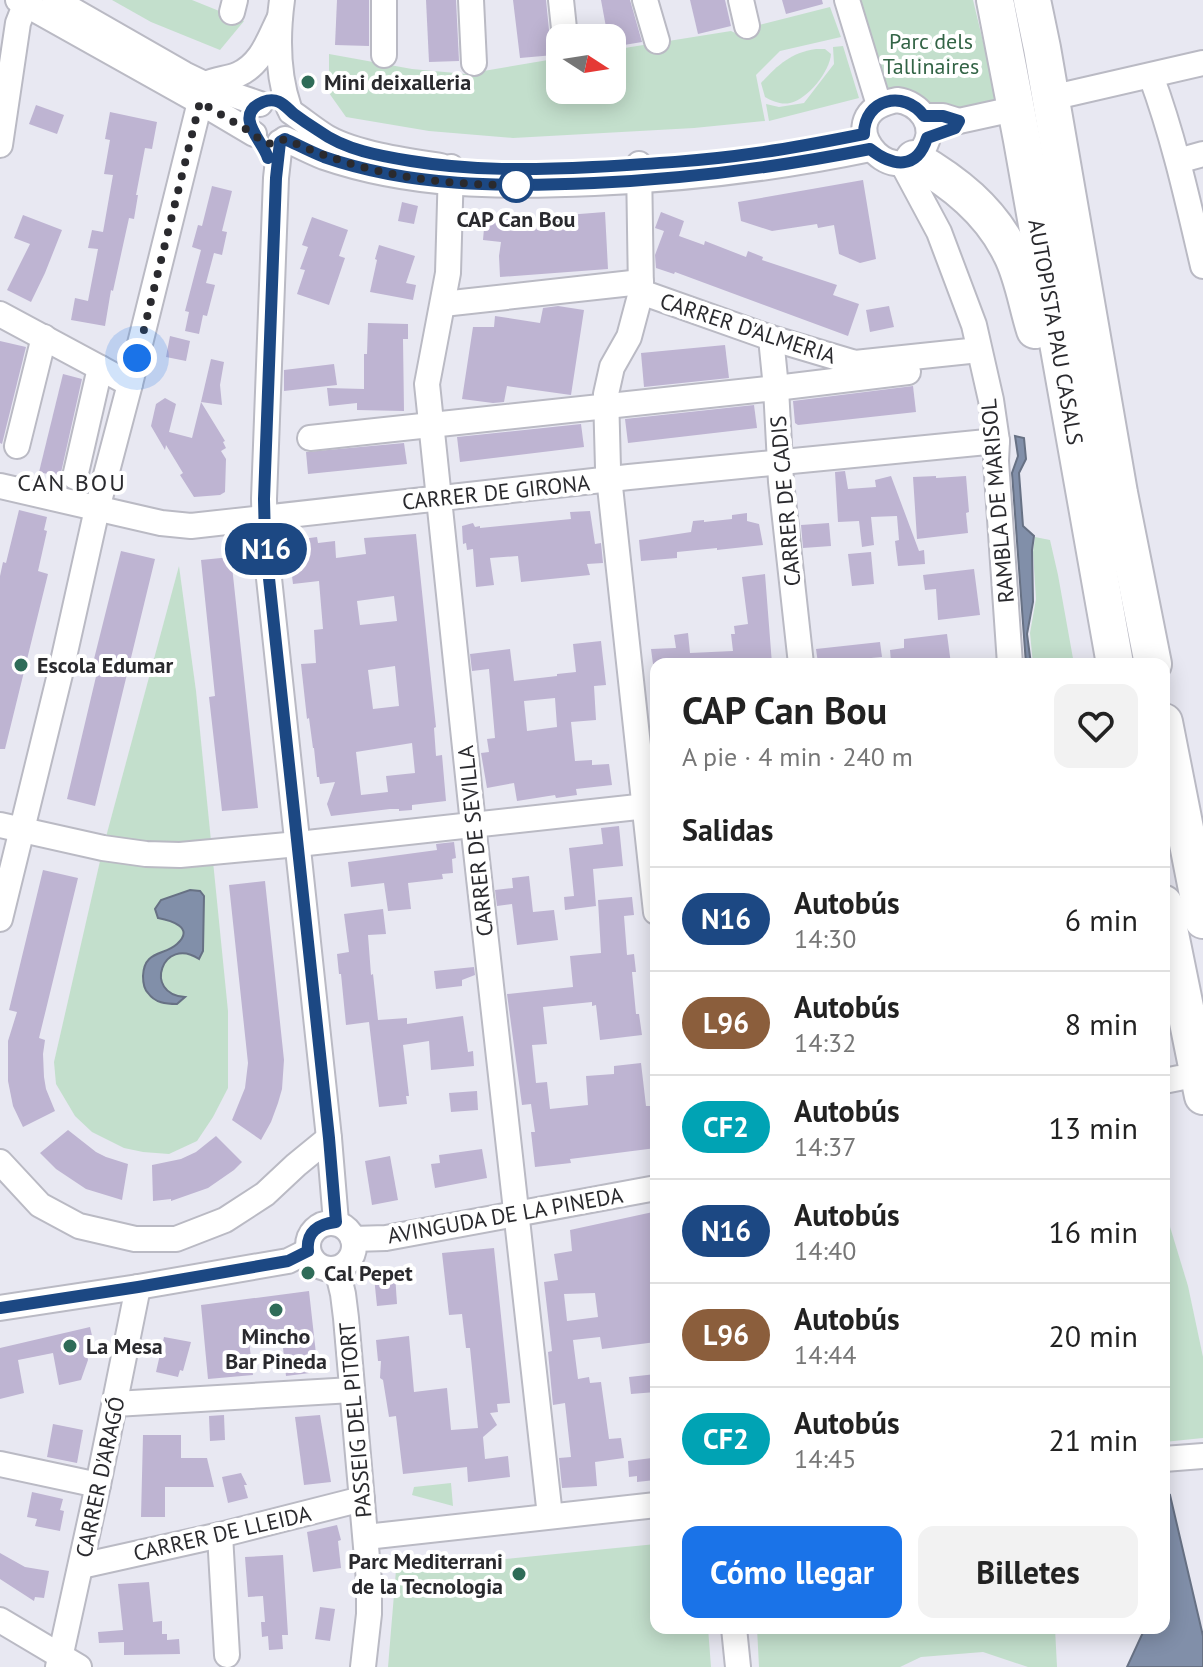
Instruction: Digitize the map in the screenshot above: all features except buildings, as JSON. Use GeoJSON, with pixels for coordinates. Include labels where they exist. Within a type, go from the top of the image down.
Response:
{"type":"FeatureCollection","features":[{"type":"Feature","properties":{"kind":"highway","name":"AUTOPISTA PAU CASALS"},"geometry":{"type":"LineString","coordinates":[[995,0],[1114,658]]}},
{"type":"Feature","properties":{"kind":"highway","name":"AUTOPISTA PAU CASALS"},"geometry":{"type":"LineString","coordinates":[[1032,0],[1119,493],[1152,658]]}},
{"type":"Feature","properties":{"kind":"highway"},"geometry":{"type":"LineString","coordinates":[[917,144],[998,231],[1015,262],[1053,396],[1096,594],[1113,658]]}},
{"type":"Feature","properties":{"kind":"highway"},"geometry":{"type":"LineString","coordinates":[[1170,752],[1203,920]]}},
{"type":"Feature","properties":{"kind":"highway"},"geometry":{"type":"LineString","coordinates":[[1170,964],[1182,1085]]}},
{"type":"Feature","properties":{"kind":"street"},"geometry":{"type":"LineString","coordinates":[[55,0],[203,93],[269,139],[396,176],[451,175],[483,169],[572,168],[639,172],[756,154],[867,142]]}},
{"type":"Feature","properties":{"kind":"street"},"geometry":{"type":"LineString","coordinates":[[384,0],[384,55]]}},
{"type":"Feature","properties":{"kind":"street"},"geometry":{"type":"LineString","coordinates":[[471,0],[474,63]]}},
{"type":"Feature","properties":{"kind":"street"},"geometry":{"type":"LineString","coordinates":[[561,0],[564,24]]}},
{"type":"Feature","properties":{"kind":"street"},"geometry":{"type":"LineString","coordinates":[[645,0],[657,41]]}},
{"type":"Feature","properties":{"kind":"street"},"geometry":{"type":"LineString","coordinates":[[741,0],[747,26]]}},
{"type":"Feature","properties":{"kind":"street"},"geometry":{"type":"LineString","coordinates":[[847,0],[879,105]]}},
{"type":"Feature","properties":{"kind":"street"},"geometry":{"type":"LineString","coordinates":[[0,145],[23,1],[203,93],[276,106],[330,139],[451,175]]}},
{"type":"Feature","properties":{"kind":"street"},"geometry":{"type":"LineString","coordinates":[[0,919],[10,828],[62,666],[97,509],[203,93],[214,80],[250,68],[258,60],[281,8]]}},
{"type":"Feature","properties":{"kind":"street"},"geometry":{"type":"LineString","coordinates":[[281,8],[276,106],[293,127],[269,139],[266,150],[276,178],[265,541],[329,1138],[344,1231],[354,1247],[349,1261],[337,1269],[315,1264],[307,1243],[314,1229],[321,1225],[344,1231]]}},
{"type":"Feature","properties":{"kind":"street"},"geometry":{"type":"LineString","coordinates":[[1068,94],[1203,63]]}},
{"type":"Feature","properties":{"kind":"street"},"geometry":{"type":"LineString","coordinates":[[1151,76],[1178,161],[1203,266]]}},
{"type":"Feature","properties":{"kind":"street"},"geometry":{"type":"LineString","coordinates":[[917,144],[919,109],[897,100],[879,105],[868,116],[864,125],[867,142],[886,160],[917,144],[943,116],[959,121],[1000,112]]}},
{"type":"Feature","properties":{"kind":"street"},"geometry":{"type":"LineString","coordinates":[[269,139],[250,121],[251,114],[276,106]]}},
{"type":"Feature","properties":{"kind":"street","name":"RAMBLA DE MARISOL"},"geometry":{"type":"LineString","coordinates":[[917,144],[939,232],[974,325],[991,400],[997,441],[1010,658]]}},
{"type":"Feature","properties":{"kind":"street"},"geometry":{"type":"LineString","coordinates":[[1178,161],[1203,154]]}},
{"type":"Feature","properties":{"kind":"street"},"geometry":{"type":"LineString","coordinates":[[10,828],[103,848],[180,855],[650,805],[609,479],[606,405],[612,367],[629,337],[641,287],[639,172]]}},
{"type":"Feature","properties":{"kind":"street","name":"CARRER DE SEVILLA"},"geometry":{"type":"LineString","coordinates":[[451,175],[448,273],[427,384],[550,1516]]}},
{"type":"Feature","properties":{"kind":"street"},"geometry":{"type":"LineString","coordinates":[[443,304],[641,287]]}},
{"type":"Feature","properties":{"kind":"street","name":"CARRER D'ALMERIA"},"geometry":{"type":"LineString","coordinates":[[641,287],[771,338],[855,363]]}},
{"type":"Feature","properties":{"kind":"street"},"geometry":{"type":"LineString","coordinates":[[0,314],[130,384]]}},
{"type":"Feature","properties":{"kind":"street"},"geometry":{"type":"LineString","coordinates":[[17,446],[44,337]]}},
{"type":"Feature","properties":{"kind":"street","name":"CARRER DE CADIS"},"geometry":{"type":"LineString","coordinates":[[771,338],[800,658]]}},
{"type":"Feature","properties":{"kind":"street","name":"CARRER D'ALMERIA"},"geometry":{"type":"LineString","coordinates":[[775,380],[855,363],[979,350]]}},
{"type":"Feature","properties":{"kind":"street"},"geometry":{"type":"LineString","coordinates":[[75,477],[100,368]]}},
{"type":"Feature","properties":{"kind":"street"},"geometry":{"type":"LineString","coordinates":[[310,438],[606,405],[775,380],[908,372]]}},
{"type":"Feature","properties":{"kind":"street","name":"CARRER DE GIRONA"},"geometry":{"type":"LineString","coordinates":[[0,486],[182,526],[609,479],[997,441]]}},
{"type":"Feature","properties":{"kind":"street"},"geometry":{"type":"LineString","coordinates":[[0,1162],[40,1205],[79,1226],[135,1239],[176,1239],[225,1220],[265,1194],[329,1138]]}},
{"type":"Feature","properties":{"kind":"street","name":"AVINGUDA DE LA PINEDA"},"geometry":{"type":"LineString","coordinates":[[344,1231],[386,1238],[650,1189]]}},
{"type":"Feature","properties":{"kind":"street"},"geometry":{"type":"LineString","coordinates":[[0,1308],[288,1261],[308,1251]]}},
{"type":"Feature","properties":{"kind":"street","name":"PASSEIG DEL PITORT"},"geometry":{"type":"LineString","coordinates":[[337,1269],[344,1306],[369,1581],[363,1667]]}},
{"type":"Feature","properties":{"kind":"street","name":"CARRER D'ARAGÓ"},"geometry":{"type":"LineString","coordinates":[[67,1663],[81,1566],[138,1287]]}},
{"type":"Feature","properties":{"kind":"street"},"geometry":{"type":"LineString","coordinates":[[0,1324],[88,1307],[101,1293]]}},
{"type":"Feature","properties":{"kind":"street"},"geometry":{"type":"LineString","coordinates":[[115,1404],[352,1390]]}},
{"type":"Feature","properties":{"kind":"street"},"geometry":{"type":"LineString","coordinates":[[1170,1459],[1203,1456]]}},
{"type":"Feature","properties":{"kind":"street"},"geometry":{"type":"LineString","coordinates":[[0,1464],[98,1485]]}},
{"type":"Feature","properties":{"kind":"street","name":"CARRER DE LLEIDA"},"geometry":{"type":"LineString","coordinates":[[81,1566],[362,1499]]}},
{"type":"Feature","properties":{"kind":"street"},"geometry":{"type":"LineString","coordinates":[[366,1537],[650,1506]]}},
{"type":"Feature","properties":{"kind":"street"},"geometry":{"type":"LineString","coordinates":[[220,1535],[227,1655]]}},
{"type":"Feature","properties":{"kind":"street"},"geometry":{"type":"LineString","coordinates":[[0,1620],[67,1663]]}},
{"type":"Feature","properties":{"kind":"street"},"geometry":{"type":"LineString","coordinates":[[735,1634],[738,1667]]}},
{"type":"Feature","properties":{"kind":"green space"},"geometry":{"type":"Polygon","coordinates":[[[112,0],[192,0],[244,21],[220,50],[151,22],[112,0]]]}},
{"type":"Feature","properties":{"kind":"green space","name":"Parc dels Tallinaires"},"geometry":{"type":"Polygon","coordinates":[[[847,0],[973,0],[1000,112],[940,122],[886,102],[847,0]]]}},
{"type":"Feature","properties":{"kind":"green space"},"geometry":{"type":"Polygon","coordinates":[[[830,7],[841,37],[780,51],[756,75],[765,121],[513,138],[429,131],[346,117],[329,93],[329,54],[412,69],[466,74],[546,60],[546,104],[626,104],[626,48],[731,31],[748,39],[759,25],[830,7]]]}},
{"type":"Feature","properties":{"kind":"green space"},"geometry":{"type":"Polygon","coordinates":[[[843,46],[859,98],[769,121],[766,104],[779,107],[804,103],[834,64],[833,47],[843,46]]]}},
{"type":"Feature","properties":{"kind":"green space"},"geometry":{"type":"Polygon","coordinates":[[[825,49],[831,54],[827,68],[811,90],[790,103],[765,97],[761,83],[773,71],[792,57],[825,49]]]}},
{"type":"Feature","properties":{"kind":"green space"},"geometry":{"type":"Polygon","coordinates":[[[1035,537],[1050,540],[1073,658],[1032,658],[1030,633],[1036,599],[1035,537]]]}},
{"type":"Feature","properties":{"kind":"green space"},"geometry":{"type":"Polygon","coordinates":[[[179,566],[196,691],[228,1011],[228,1088],[197,1141],[169,1154],[124,1148],[92,1132],[75,1116],[56,1084],[54,1062],[103,848],[179,566]]]}},
{"type":"Feature","properties":{"kind":"green space"},"geometry":{"type":"Polygon","coordinates":[[[1170,1227],[1188,1286],[1203,1357],[1203,1438],[1170,1441],[1170,1227]]]}},
{"type":"Feature","properties":{"kind":"green space"},"geometry":{"type":"Polygon","coordinates":[[[451,1483],[453,1506],[412,1495],[414,1487],[451,1483]]]}},
{"type":"Feature","properties":{"kind":"green space"},"geometry":{"type":"Polygon","coordinates":[[[650,1545],[650,1634],[708,1634],[711,1667],[388,1667],[396,1570],[650,1545]]]}},
{"type":"Feature","properties":{"kind":"green space"},"geometry":{"type":"Polygon","coordinates":[[[757,1634],[1055,1634],[1057,1667],[1028,1667],[983,1652],[921,1657],[900,1667],[759,1667],[757,1634]]]}},
{"type":"Feature","properties":{"kind":"water"},"geometry":{"type":"Polygon","coordinates":[[[1015,436],[1024,438],[1026,459],[1019,473],[1023,526],[1034,536],[1033,602],[1027,634],[1030,658],[1026,658],[1012,473],[1018,456],[1015,436]]]}},
{"type":"Feature","properties":{"kind":"water"},"geometry":{"type":"Polygon","coordinates":[[[190,890],[200,891],[204,896],[203,951],[199,959],[176,954],[167,960],[162,968],[164,986],[172,994],[185,997],[177,1004],[161,1002],[146,990],[144,968],[151,958],[177,944],[184,933],[179,925],[158,918],[155,909],[161,900],[190,890]]]}},
{"type":"Feature","properties":{"kind":"water"},"geometry":{"type":"Polygon","coordinates":[[[1170,1495],[1203,1636],[1203,1667],[1127,1667],[1142,1634],[1170,1634],[1170,1495]]]}},
{"type":"Feature","properties":{"kind":"bus line","name":"N16"},"geometry":{"type":"LineString","coordinates":[[0,1308],[288,1261],[308,1251],[307,1243],[314,1229],[336,1222],[265,541],[276,178],[280,142],[285,139],[323,156],[396,176],[483,185],[571,184],[725,173],[870,149],[886,160],[908,162],[923,149],[927,138],[955,128],[959,121],[943,116],[924,116],[912,104],[897,100],[873,110],[864,125],[864,134],[756,154],[572,168],[483,169],[435,165],[361,150],[330,139],[291,112],[284,103],[272,100],[255,108],[250,121],[268,158]]}},
{"type":"Feature","properties":{"kind":"place","name":"Mini deixalleria"},"geometry":{"type":"Point","coordinates":[308,82]}},
{"type":"Feature","properties":{"kind":"place","name":"CAP Can Bou"},"geometry":{"type":"Point","coordinates":[516,185]}},
{"type":"Feature","properties":{"kind":"place","name":"Escola Edumar"},"geometry":{"type":"Point","coordinates":[21,665]}},
{"type":"Feature","properties":{"kind":"place","name":"Cal Pepet"},"geometry":{"type":"Point","coordinates":[308,1273]}},
{"type":"Feature","properties":{"kind":"place","name":"Mincho Bar Pineda"},"geometry":{"type":"Point","coordinates":[276,1310]}},
{"type":"Feature","properties":{"kind":"place","name":"La Mesa"},"geometry":{"type":"Point","coordinates":[70,1346]}},
{"type":"Feature","properties":{"kind":"place","name":"Parc Mediterrani de la Tecnologia"},"geometry":{"type":"Point","coordinates":[519,1574]}},
{"type":"Feature","properties":{"kind":"district","name":"CAN BOU"},"geometry":{"type":"Point","coordinates":[72,483]}},
{"type":"Feature","properties":{"kind":"route"},"geometry":{"type":"LineString","coordinates":[[137,358],[200,102],[262,142],[273,144],[285,139],[323,156],[396,176],[483,185],[516,185]]}}]}
